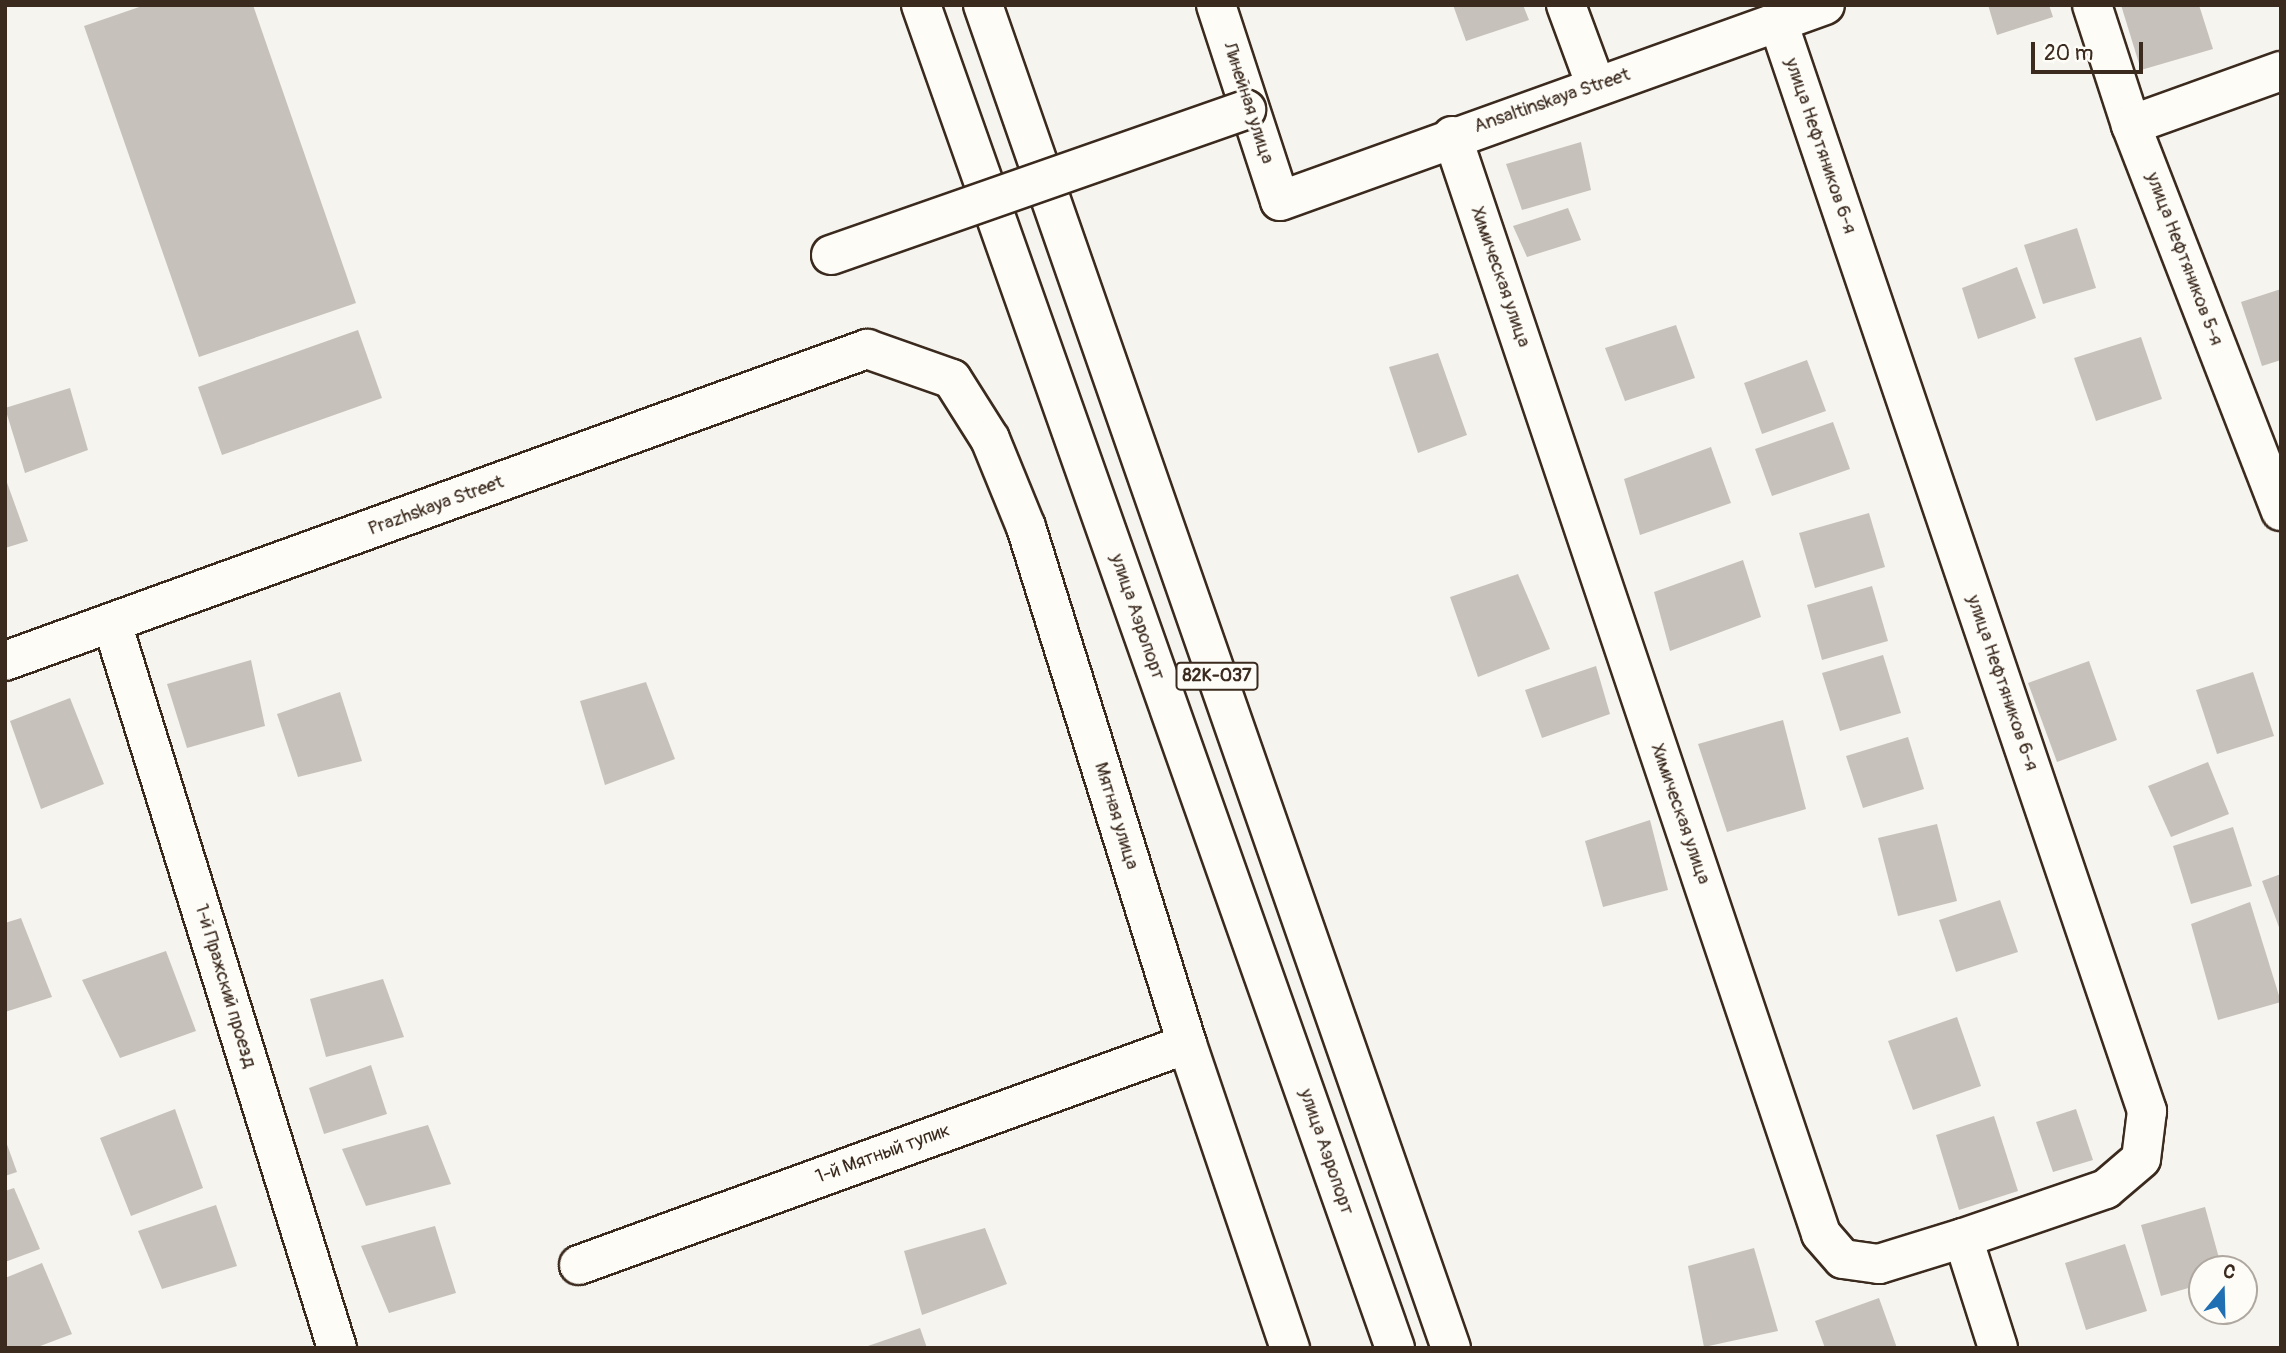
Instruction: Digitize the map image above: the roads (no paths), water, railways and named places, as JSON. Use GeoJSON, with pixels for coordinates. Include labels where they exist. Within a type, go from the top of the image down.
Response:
{"type":"FeatureCollection","features":[{"type":"Feature","properties":{"kind":"street","name":"улица Аэропорт"},"geometry":{"type":"LineString","coordinates":[[921,5],[1395,1348]]}},
{"type":"Feature","properties":{"kind":"street","name":"82К-037"},"geometry":{"type":"LineString","coordinates":[[983,5],[1451,1348]]}},
{"type":"Feature","properties":{"kind":"street","name":"Линейная улица"},"geometry":{"type":"LineString","coordinates":[[1216,5],[1280,201]]}},
{"type":"Feature","properties":{"kind":"street"},"geometry":{"type":"LineString","coordinates":[[1566,5],[1596,86]]}},
{"type":"Feature","properties":{"kind":"street","name":"Ansaltinskaya Street"},"geometry":{"type":"LineString","coordinates":[[1280,201],[1452,136],[1825,5]]}},
{"type":"Feature","properties":{"kind":"street","name":"улица Нефтяников 5-я"},"geometry":{"type":"LineString","coordinates":[[2092,5],[2132,125],[2273,465],[2281,511]]}},
{"type":"Feature","properties":{"kind":"street","name":"улица Нефтяников 6-я"},"geometry":{"type":"LineString","coordinates":[[1778,22],[2147,1111],[2141,1159],[2106,1189],[1963,1238]]}},
{"type":"Feature","properties":{"kind":"street"},"geometry":{"type":"LineString","coordinates":[[2132,125],[2281,71]]}},
{"type":"Feature","properties":{"kind":"street"},"geometry":{"type":"LineString","coordinates":[[831,255],[1246,110]]}},
{"type":"Feature","properties":{"kind":"street","name":"Химическая улица"},"geometry":{"type":"LineString","coordinates":[[1452,136],[1821,1234],[1843,1259],[1880,1264],[1963,1238]]}},
{"type":"Feature","properties":{"kind":"street","name":"Prazhskaya Street"},"geometry":{"type":"LineString","coordinates":[[5,661],[867,349]]}},
{"type":"Feature","properties":{"kind":"street","name":"Мятная улица"},"geometry":{"type":"LineString","coordinates":[[867,349],[952,379],[990,439],[1026,527],[1187,1044],[1290,1348]]}},
{"type":"Feature","properties":{"kind":"street","name":"1-й Пражский проезд"},"geometry":{"type":"LineString","coordinates":[[112,623],[337,1348]]}},
{"type":"Feature","properties":{"kind":"street","name":"1-й Мятный тупик"},"geometry":{"type":"LineString","coordinates":[[579,1265],[1187,1044]]}},
{"type":"Feature","properties":{"kind":"street"},"geometry":{"type":"LineString","coordinates":[[1963,1238],[1998,1348]]}}]}
